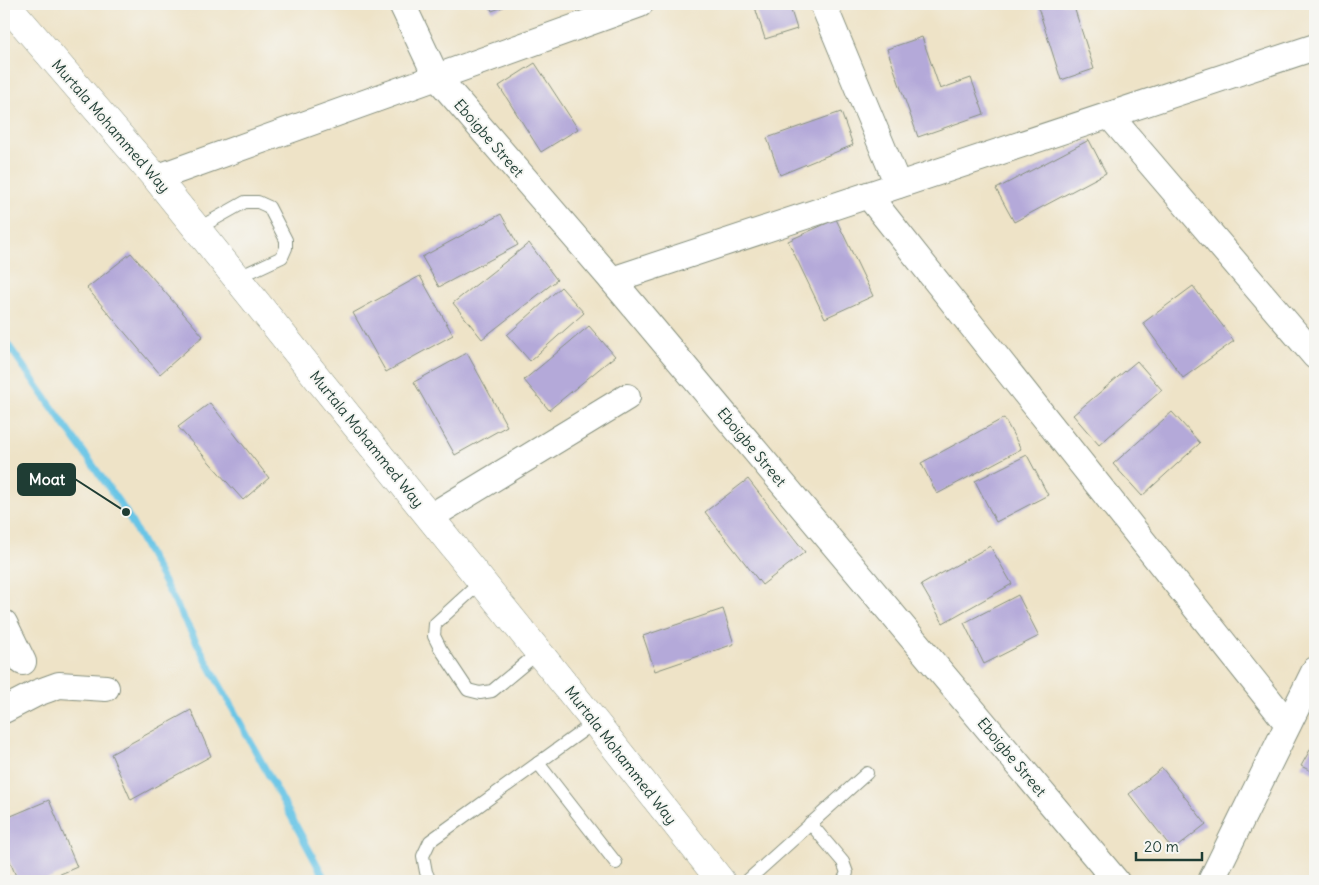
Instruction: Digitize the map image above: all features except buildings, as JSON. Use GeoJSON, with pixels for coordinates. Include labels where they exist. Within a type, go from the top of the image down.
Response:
{"type":"FeatureCollection","features":[{"type":"Feature","properties":{"kind":"street","name":"Murtala Mohammed Way"},"geometry":{"type":"LineString","coordinates":[[6,4],[156,178],[482,581],[721,881]]}},
{"type":"Feature","properties":{"kind":"street","name":"Eboigbe Street"},"geometry":{"type":"LineString","coordinates":[[402,4],[436,76],[612,280],[1116,881]]}},
{"type":"Feature","properties":{"kind":"street"},"geometry":{"type":"LineString","coordinates":[[156,178],[640,4]]}},
{"type":"Feature","properties":{"kind":"street"},"geometry":{"type":"LineString","coordinates":[[823,4],[898,186]]}},
{"type":"Feature","properties":{"kind":"street"},"geometry":{"type":"LineString","coordinates":[[612,280],[1315,47]]}},
{"type":"Feature","properties":{"kind":"street"},"geometry":{"type":"LineString","coordinates":[[1110,115],[1315,356]]}},
{"type":"Feature","properties":{"kind":"street"},"geometry":{"type":"LineString","coordinates":[[868,195],[1288,724]]}},
{"type":"Feature","properties":{"kind":"street"},"geometry":{"type":"LineString","coordinates":[[430,517],[628,397]]}},
{"type":"Feature","properties":{"kind":"street"},"geometry":{"type":"LineString","coordinates":[[4,624],[23,662]]}},
{"type":"Feature","properties":{"kind":"street"},"geometry":{"type":"LineString","coordinates":[[1211,881],[1315,670]]}},
{"type":"Feature","properties":{"kind":"street"},"geometry":{"type":"LineString","coordinates":[[4,710],[36,693],[59,686],[106,688]]}},
{"type":"Feature","properties":{"kind":"lane"},"geometry":{"type":"LineString","coordinates":[[197,229],[245,202],[258,202],[269,207],[286,240],[286,248],[282,256],[237,278]]}},
{"type":"Feature","properties":{"kind":"lane"},"geometry":{"type":"LineString","coordinates":[[482,581],[435,624],[434,636],[468,690],[480,693],[492,691],[539,652]]}},
{"type":"Feature","properties":{"kind":"lane"},"geometry":{"type":"LineString","coordinates":[[430,881],[423,856],[430,841],[595,722]]}},
{"type":"Feature","properties":{"kind":"lane"},"geometry":{"type":"LineString","coordinates":[[538,763],[616,863]]}},
{"type":"Feature","properties":{"kind":"lane"},"geometry":{"type":"LineString","coordinates":[[747,881],[866,773]]}},
{"type":"Feature","properties":{"kind":"lane"},"geometry":{"type":"LineString","coordinates":[[810,824],[843,862],[847,873],[843,881]]}},
{"type":"Feature","properties":{"kind":"waterway"},"geometry":{"type":"LineString","coordinates":[[4,339],[126,512],[326,881]]}},
{"type":"Feature","properties":{"kind":"place","name":"Moat"},"geometry":{"type":"Point","coordinates":[126,512]}}]}
